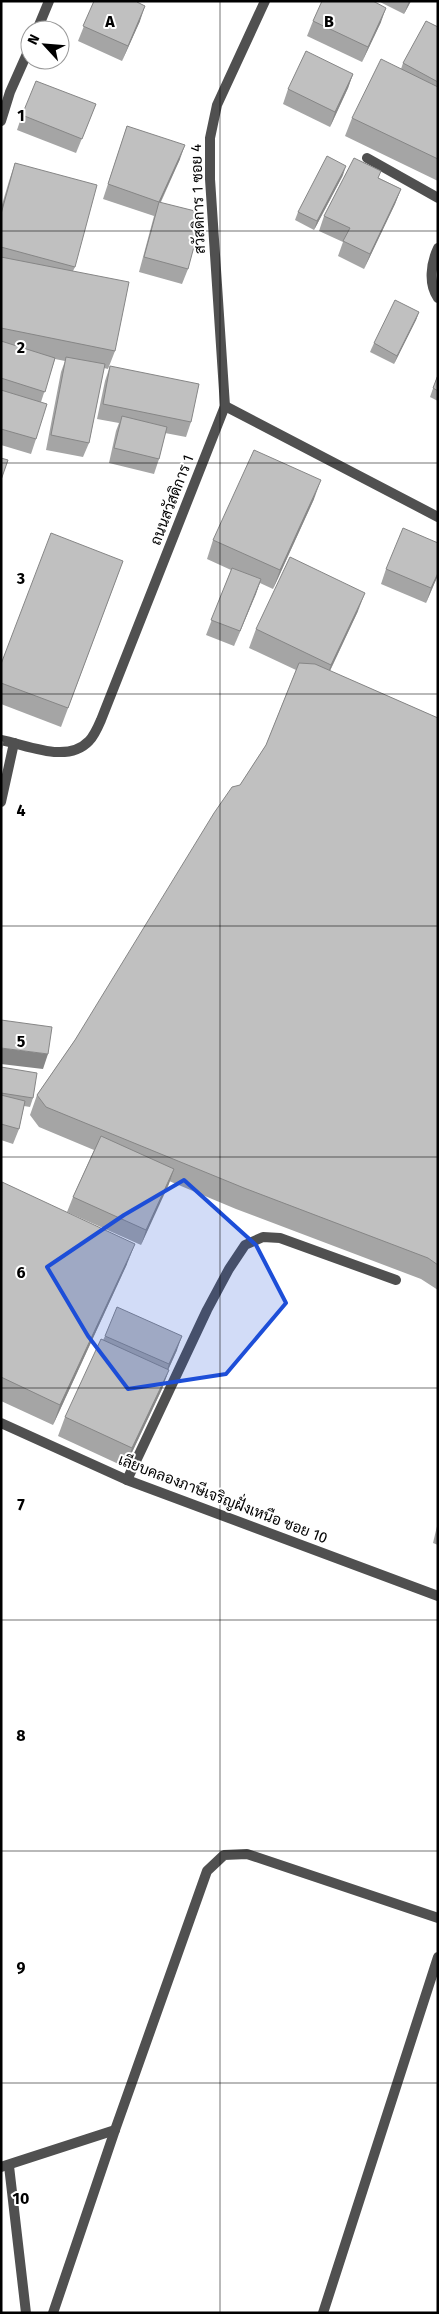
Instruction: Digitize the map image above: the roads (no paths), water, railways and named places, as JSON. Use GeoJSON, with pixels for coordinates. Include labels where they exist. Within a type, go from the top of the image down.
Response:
{"type":"FeatureCollection","features":[{"type":"Feature","properties":{"kind":"street"},"geometry":{"type":"LineString","coordinates":[[41,20],[49,1]]}},
{"type":"Feature","properties":{"kind":"street","name":"สวัสดิการ 1 ซอย 4"},"geometry":{"type":"LineString","coordinates":[[225,406],[210,179],[210,138],[217,105],[265,1]]}},
{"type":"Feature","properties":{"kind":"street"},"geometry":{"type":"LineString","coordinates":[[1,121],[10,92],[20,70]]}},
{"type":"Feature","properties":{"kind":"street"},"geometry":{"type":"LineString","coordinates":[[367,158],[438,198]]}},
{"type":"Feature","properties":{"kind":"street"},"geometry":{"type":"LineString","coordinates":[[438,248],[432,262],[433,291],[438,298]]}},
{"type":"Feature","properties":{"kind":"street"},"geometry":{"type":"LineString","coordinates":[[225,406],[438,517]]}},
{"type":"Feature","properties":{"kind":"street","name":"ถนนสวัสดิการ 1"},"geometry":{"type":"LineString","coordinates":[[1,740],[51,752],[72,751],[89,741],[101,720],[225,406]]}},
{"type":"Feature","properties":{"kind":"street"},"geometry":{"type":"LineString","coordinates":[[1,802],[14,743]]}},
{"type":"Feature","properties":{"kind":"street"},"geometry":{"type":"LineString","coordinates":[[127,1480],[207,1310],[245,1245],[262,1237],[280,1238],[396,1280]]}},
{"type":"Feature","properties":{"kind":"street","name":"เลียบคลองภาษีเจริญฝั่งเหนือ ซอย 10"},"geometry":{"type":"LineString","coordinates":[[1,1423],[127,1480],[438,1596]]}},
{"type":"Feature","properties":{"kind":"street"},"geometry":{"type":"LineString","coordinates":[[53,2313],[115,2130],[207,1871],[224,1855],[247,1854],[438,1918]]}},
{"type":"Feature","properties":{"kind":"street"},"geometry":{"type":"LineString","coordinates":[[323,2313],[438,1957]]}},
{"type":"Feature","properties":{"kind":"street"},"geometry":{"type":"LineString","coordinates":[[26,2313],[5,2167],[115,2130]]}}]}
